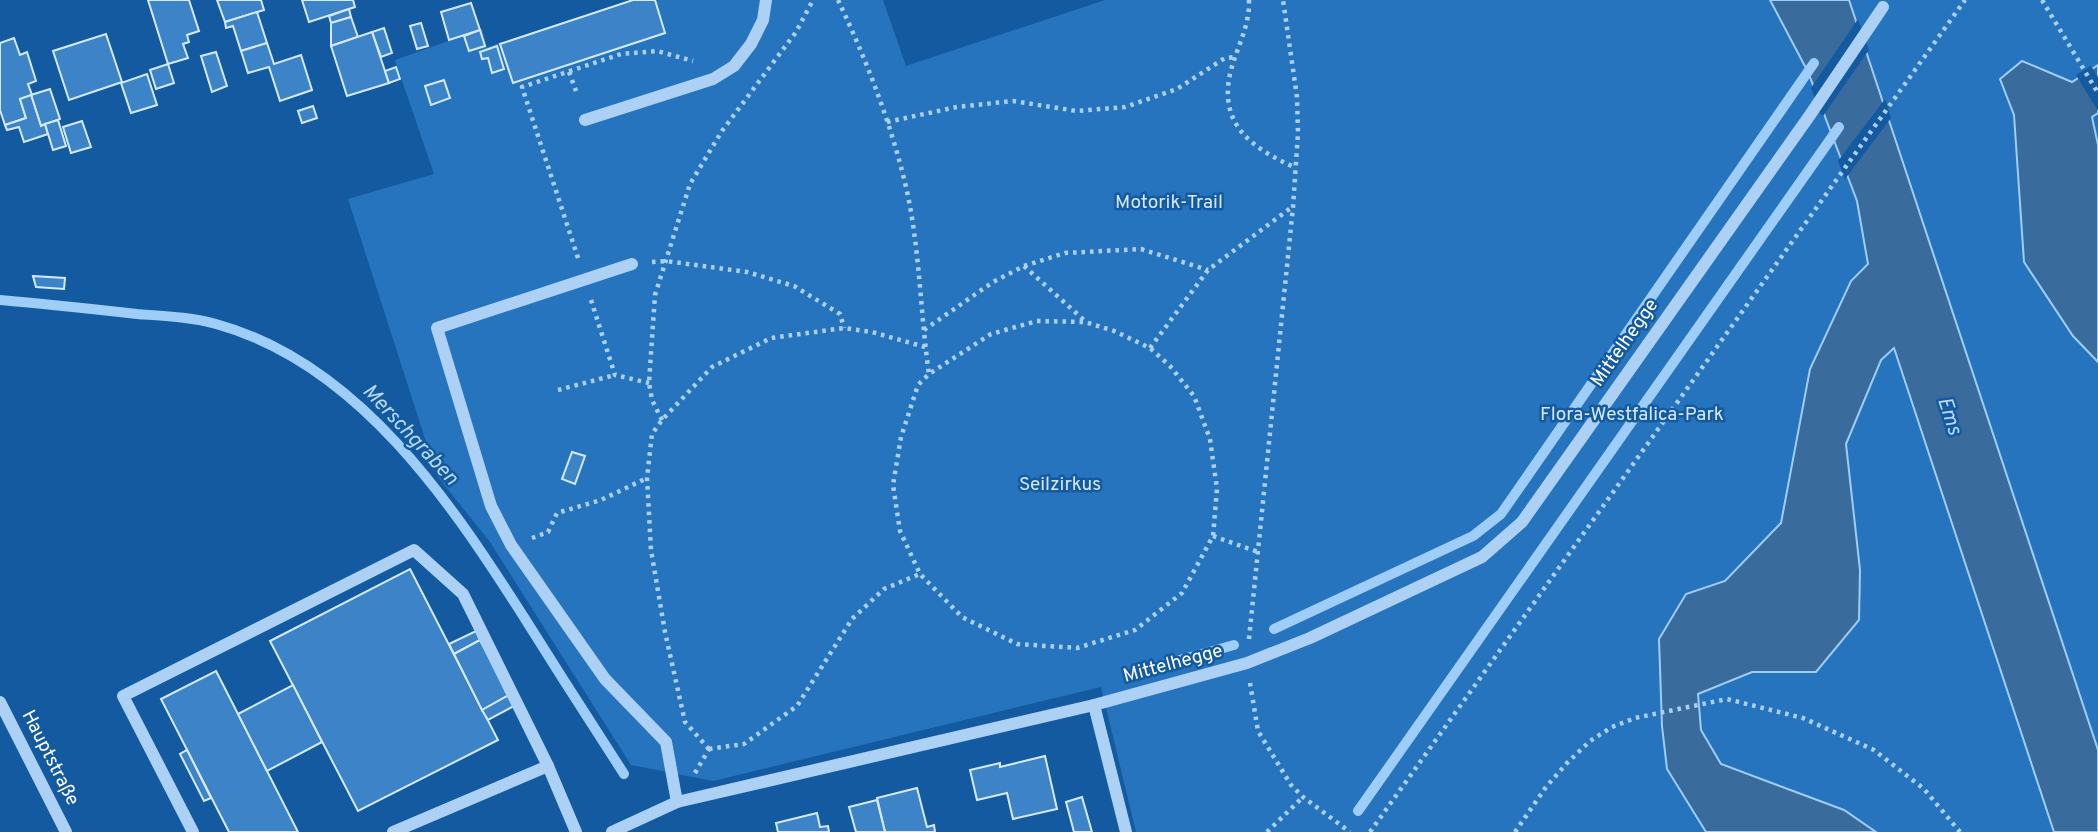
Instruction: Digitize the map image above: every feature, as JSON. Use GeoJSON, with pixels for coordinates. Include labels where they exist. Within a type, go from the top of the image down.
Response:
{"type":"FeatureCollection","features":[{"type":"Feature","properties":{"kind":"street"},"geometry":{"type":"LineString","coordinates":[[585,120],[713,79],[734,66],[751,44],[763,20],[766,0]]}},
{"type":"Feature","properties":{"kind":"street","name":"Mittelhegge"},"geometry":{"type":"LineString","coordinates":[[612,832],[677,803],[1094,705],[1247,663],[1310,638],[1482,557],[1522,522],[1810,116],[1883,8]]}},
{"type":"Feature","properties":{"kind":"street"},"geometry":{"type":"LineString","coordinates":[[632,264],[437,328],[491,506],[512,545],[605,679],[666,742],[677,803]]}},
{"type":"Feature","properties":{"kind":"street"},"geometry":{"type":"LineString","coordinates":[[193,832],[123,696],[414,550],[463,594],[548,766],[576,832]]}},
{"type":"Feature","properties":{"kind":"street","name":"Hauptstraße"},"geometry":{"type":"LineString","coordinates":[[0,702],[66,832]]}},
{"type":"Feature","properties":{"kind":"street"},"geometry":{"type":"LineString","coordinates":[[1094,705],[1126,832]]}},
{"type":"Feature","properties":{"kind":"street"},"geometry":{"type":"LineString","coordinates":[[393,832],[548,766]]}},
{"type":"Feature","properties":{"kind":"path"},"geometry":{"type":"LineString","coordinates":[[662,420],[652,400],[649,383],[655,295],[690,184],[722,131],[796,32],[813,0]]}},
{"type":"Feature","properties":{"kind":"path"},"geometry":{"type":"LineString","coordinates":[[838,0],[852,29],[887,122],[906,188],[929,374]]}},
{"type":"Feature","properties":{"kind":"path"},"geometry":{"type":"LineString","coordinates":[[1249,0],[1246,29],[1230,74],[1229,108],[1235,123],[1248,141],[1270,156],[1294,167]]}},
{"type":"Feature","properties":{"kind":"path"},"geometry":{"type":"LineString","coordinates":[[1283,0],[1297,97],[1293,207],[1247,663],[1258,731],[1291,785],[1350,832]]}},
{"type":"Feature","properties":{"kind":"path"},"geometry":{"type":"LineString","coordinates":[[1370,832],[1965,0]]}},
{"type":"Feature","properties":{"kind":"path"},"geometry":{"type":"LineString","coordinates":[[2042,0],[2098,93]]}},
{"type":"Feature","properties":{"kind":"path"},"geometry":{"type":"LineString","coordinates":[[615,375],[522,87],[621,54],[657,51],[702,64],[713,79]]}},
{"type":"Feature","properties":{"kind":"path"},"geometry":{"type":"LineString","coordinates":[[887,122],[957,107],[1013,101],[1077,111],[1125,107],[1177,89],[1225,58],[1236,57]]}},
{"type":"Feature","properties":{"kind":"path"},"geometry":{"type":"LineString","coordinates":[[569,72],[576,91]]}},
{"type":"Feature","properties":{"kind":"path"},"geometry":{"type":"LineString","coordinates":[[1150,348],[1208,270],[1293,207]]}},
{"type":"Feature","properties":{"kind":"path"},"geometry":{"type":"LineString","coordinates":[[923,331],[993,282],[1024,266],[1065,253],[1141,249],[1208,270]]}},
{"type":"Feature","properties":{"kind":"path"},"geometry":{"type":"LineString","coordinates":[[666,261],[747,272],[794,286],[839,314],[845,328]]}},
{"type":"Feature","properties":{"kind":"path"},"geometry":{"type":"LineString","coordinates":[[1024,266],[1085,322]]}},
{"type":"Feature","properties":{"kind":"path"},"geometry":{"type":"LineString","coordinates":[[1037,321],[1085,322],[1114,331],[1150,348],[1170,366],[1194,396],[1210,439],[1217,489],[1213,536],[1182,593],[1135,630],[1077,648],[1017,644],[962,617],[920,574],[900,531],[893,485],[901,437],[918,385],[929,374],[990,334],[1037,321]]}},
{"type":"Feature","properties":{"kind":"path"},"geometry":{"type":"LineString","coordinates":[[920,574],[884,589],[852,619],[797,706],[744,744],[709,749],[685,722],[652,550],[647,478],[652,434],[712,367],[771,338],[845,328],[872,332],[925,347]]}},
{"type":"Feature","properties":{"kind":"path"},"geometry":{"type":"LineString","coordinates":[[558,390],[615,375],[649,383]]}},
{"type":"Feature","properties":{"kind":"path"},"geometry":{"type":"LineString","coordinates":[[512,545],[548,532],[557,513],[601,500],[647,478]]}},
{"type":"Feature","properties":{"kind":"path"},"geometry":{"type":"LineString","coordinates":[[1213,536],[1258,552]]}},
{"type":"Feature","properties":{"kind":"path"},"geometry":{"type":"LineString","coordinates":[[1515,832],[1546,787],[1590,741],[1612,727],[1635,718],[1727,699],[1803,718],[1874,750],[1924,789],[1960,832]]}},
{"type":"Feature","properties":{"kind":"path"},"geometry":{"type":"LineString","coordinates":[[1267,832],[1303,797]]}},
{"type":"Feature","properties":{"kind":"green space","name":"Flora-Westfalica-Park"},"geometry":{"type":"Polygon","coordinates":[[[633,0],[883,0],[906,66],[1105,0],[2098,0],[2098,832],[1136,832],[1101,687],[713,781],[631,765],[490,542],[437,476],[348,199],[434,174],[395,60],[482,29],[487,47],[633,0]]]}},
{"type":"Feature","properties":{"kind":"water","name":"Ems"},"geometry":{"type":"Polygon","coordinates":[[[1770,0],[1849,0],[2098,750],[2098,832],[2054,832],[1894,348],[1881,360],[1846,444],[1860,570],[1859,620],[1816,672],[1752,672],[1698,694],[1701,730],[1721,764],[1844,810],[1876,832],[1706,832],[1667,769],[1662,726],[1659,639],[1686,594],[1725,581],[1781,523],[1810,369],[1851,281],[1868,264],[1857,201],[1808,72],[1770,0]]]}},
{"type":"Feature","properties":{"kind":"water"},"geometry":{"type":"Polygon","coordinates":[[[2022,61],[2072,82],[2098,65],[2098,113],[2092,117],[2098,145],[2098,362],[2073,336],[2024,262],[2014,115],[2000,79],[2022,61]]]}},
{"type":"Feature","properties":{"kind":"pier"},"geometry":{"type":"Polygon","coordinates":[[[1858,19],[1869,50],[1823,116],[1811,88],[1858,19]]]}},
{"type":"Feature","properties":{"kind":"pier"},"geometry":{"type":"Polygon","coordinates":[[[2091,66],[2098,77],[2098,111],[2076,75],[2091,66]]]}},
{"type":"Feature","properties":{"kind":"pier"},"geometry":{"type":"Polygon","coordinates":[[[1885,99],[1891,118],[1845,179],[1838,161],[1885,99]]]}},
{"type":"Feature","properties":{"kind":"building"},"geometry":{"type":"Polygon","coordinates":[[[148,0],[189,0],[199,31],[187,35],[189,42],[183,44],[188,58],[168,64],[148,0]]]}},
{"type":"Feature","properties":{"kind":"building"},"geometry":{"type":"Polygon","coordinates":[[[217,0],[261,0],[264,10],[225,22],[217,0]]]}},
{"type":"Feature","properties":{"kind":"building"},"geometry":{"type":"Polygon","coordinates":[[[302,0],[353,0],[355,7],[309,22],[302,0]]]}},
{"type":"Feature","properties":{"kind":"building"},"geometry":{"type":"Polygon","coordinates":[[[633,0],[655,0],[665,33],[513,83],[500,44],[633,0]]]}},
{"type":"Feature","properties":{"kind":"building"},"geometry":{"type":"Polygon","coordinates":[[[471,3],[480,30],[449,40],[441,12],[471,3]]]}},
{"type":"Feature","properties":{"kind":"building"},"geometry":{"type":"Polygon","coordinates":[[[349,9],[351,17],[331,23],[329,16],[349,9]]]}},
{"type":"Feature","properties":{"kind":"building"},"geometry":{"type":"Polygon","coordinates":[[[257,12],[267,43],[241,51],[233,26],[226,28],[225,22],[257,12]]]}},
{"type":"Feature","properties":{"kind":"building"},"geometry":{"type":"Polygon","coordinates":[[[351,17],[358,37],[331,46],[331,23],[351,17]]]}},
{"type":"Feature","properties":{"kind":"building"},"geometry":{"type":"Polygon","coordinates":[[[421,23],[428,46],[417,49],[410,26],[421,23]]]}},
{"type":"Feature","properties":{"kind":"building"},"geometry":{"type":"Polygon","coordinates":[[[384,28],[392,53],[381,57],[372,32],[384,28]]]}},
{"type":"Feature","properties":{"kind":"building"},"geometry":{"type":"Polygon","coordinates":[[[480,30],[485,46],[469,51],[464,36],[480,30]]]}},
{"type":"Feature","properties":{"kind":"building"},"geometry":{"type":"Polygon","coordinates":[[[372,32],[389,83],[347,96],[331,46],[372,32]]]}},
{"type":"Feature","properties":{"kind":"building"},"geometry":{"type":"Polygon","coordinates":[[[106,34],[122,82],[69,100],[53,51],[106,34]]]}},
{"type":"Feature","properties":{"kind":"building"},"geometry":{"type":"Polygon","coordinates":[[[14,38],[20,55],[27,52],[36,81],[28,84],[32,95],[20,99],[26,118],[5,125],[0,110],[0,43],[14,38]]]}},
{"type":"Feature","properties":{"kind":"building"},"geometry":{"type":"Polygon","coordinates":[[[267,43],[274,64],[301,55],[312,90],[280,101],[269,67],[248,73],[241,51],[267,43]]]}},
{"type":"Feature","properties":{"kind":"building"},"geometry":{"type":"Polygon","coordinates":[[[497,46],[504,69],[492,73],[488,58],[482,59],[480,52],[497,46]]]}},
{"type":"Feature","properties":{"kind":"building"},"geometry":{"type":"Polygon","coordinates":[[[216,52],[227,86],[212,92],[201,56],[216,52]]]}},
{"type":"Feature","properties":{"kind":"building"},"geometry":{"type":"Polygon","coordinates":[[[168,64],[174,83],[156,89],[150,70],[168,64]]]}},
{"type":"Feature","properties":{"kind":"building"},"geometry":{"type":"Polygon","coordinates":[[[396,67],[400,79],[389,83],[385,71],[396,67]]]}},
{"type":"Feature","properties":{"kind":"building"},"geometry":{"type":"Polygon","coordinates":[[[147,74],[157,105],[131,113],[121,83],[147,74]]]}},
{"type":"Feature","properties":{"kind":"building"},"geometry":{"type":"Polygon","coordinates":[[[444,80],[450,98],[431,105],[425,86],[444,80]]]}},
{"type":"Feature","properties":{"kind":"building"},"geometry":{"type":"Polygon","coordinates":[[[50,89],[60,119],[41,126],[31,95],[50,89]]]}},
{"type":"Feature","properties":{"kind":"building"},"geometry":{"type":"Polygon","coordinates":[[[31,95],[41,126],[45,124],[48,134],[24,142],[19,127],[7,130],[5,125],[26,118],[20,99],[31,95]]]}},
{"type":"Feature","properties":{"kind":"building"},"geometry":{"type":"Polygon","coordinates":[[[313,106],[317,118],[302,123],[298,111],[313,106]]]}},
{"type":"Feature","properties":{"kind":"building"},"geometry":{"type":"Polygon","coordinates":[[[58,120],[66,146],[53,150],[45,124],[58,120]]]}},
{"type":"Feature","properties":{"kind":"building"},"geometry":{"type":"Polygon","coordinates":[[[82,121],[91,147],[71,153],[63,127],[82,121]]]}},
{"type":"Feature","properties":{"kind":"building"},"geometry":{"type":"Polygon","coordinates":[[[33,276],[65,278],[64,289],[36,287],[33,276]]]}},
{"type":"Feature","properties":{"kind":"building"},"geometry":{"type":"Polygon","coordinates":[[[572,452],[585,456],[575,484],[562,479],[572,452]]]}},
{"type":"Feature","properties":{"kind":"building"},"geometry":{"type":"Polygon","coordinates":[[[410,569],[498,740],[358,811],[270,641],[410,569]]]}},
{"type":"Feature","properties":{"kind":"building"},"geometry":{"type":"Polygon","coordinates":[[[476,631],[480,640],[454,654],[449,644],[476,631]]]}},
{"type":"Feature","properties":{"kind":"building"},"geometry":{"type":"Polygon","coordinates":[[[480,640],[509,695],[482,710],[454,654],[480,640]]]}},
{"type":"Feature","properties":{"kind":"building"},"geometry":{"type":"Polygon","coordinates":[[[216,671],[298,832],[229,832],[161,699],[216,671]]]}},
{"type":"Feature","properties":{"kind":"building"},"geometry":{"type":"Polygon","coordinates":[[[293,685],[322,742],[267,771],[238,714],[293,685]]]}},
{"type":"Feature","properties":{"kind":"building"},"geometry":{"type":"Polygon","coordinates":[[[509,695],[514,706],[488,720],[482,710],[509,695]]]}},
{"type":"Feature","properties":{"kind":"building"},"geometry":{"type":"Polygon","coordinates":[[[187,750],[211,798],[204,801],[180,754],[187,750]]]}},
{"type":"Feature","properties":{"kind":"building"},"geometry":{"type":"Polygon","coordinates":[[[1045,756],[1057,809],[1013,819],[1007,793],[977,800],[970,770],[1000,763],[1000,767],[1045,756]]]}},
{"type":"Feature","properties":{"kind":"building"},"geometry":{"type":"Polygon","coordinates":[[[917,788],[927,827],[934,825],[935,832],[885,832],[877,798],[917,788]]]}},
{"type":"Feature","properties":{"kind":"building"},"geometry":{"type":"Polygon","coordinates":[[[1082,797],[1092,832],[1074,832],[1066,802],[1082,797]]]}},
{"type":"Feature","properties":{"kind":"building"},"geometry":{"type":"Polygon","coordinates":[[[877,800],[885,832],[856,832],[849,807],[877,800]]]}},
{"type":"Feature","properties":{"kind":"building"},"geometry":{"type":"Polygon","coordinates":[[[817,813],[820,827],[828,826],[829,832],[778,832],[776,823],[817,813]]]}},
{"type":"Feature","properties":{"kind":"waterway"},"geometry":{"type":"LineString","coordinates":[[1274,629],[1473,536],[1501,514],[1814,63]]}},
{"type":"Feature","properties":{"kind":"waterway"},"geometry":{"type":"LineString","coordinates":[[1358,811],[1839,127]]}},
{"type":"Feature","properties":{"kind":"waterway","name":"Merschgraben"},"geometry":{"type":"LineString","coordinates":[[0,300],[177,317],[216,324],[267,343],[314,370],[357,404],[397,443],[433,486],[498,577],[624,774]]}},
{"type":"Feature","properties":{"kind":"waterway"},"geometry":{"type":"LineString","coordinates":[[1144,670],[1234,645]]}},
{"type":"Feature","properties":{"kind":"park label","name":"Motorik-Trail"},"geometry":{"type":"Point","coordinates":[1169,203]}},
{"type":"Feature","properties":{"kind":"park label","name":"Seilzirkus"},"geometry":{"type":"Point","coordinates":[1060,485]}}]}
